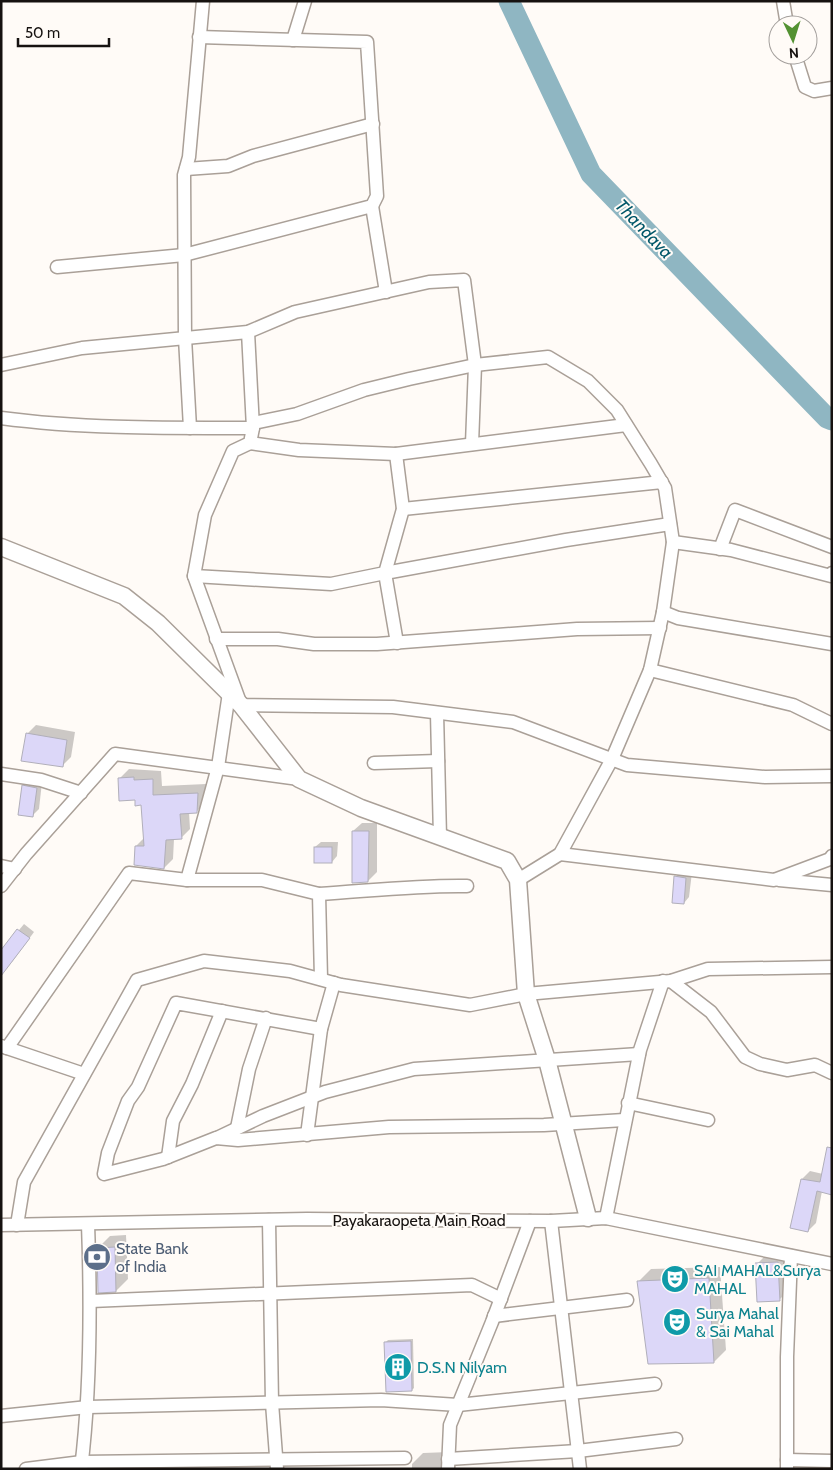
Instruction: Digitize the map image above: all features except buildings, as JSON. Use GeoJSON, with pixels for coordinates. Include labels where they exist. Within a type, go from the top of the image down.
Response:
{"type":"FeatureCollection","features":[{"type":"Feature","properties":{"kind":"main road"},"geometry":{"type":"LineString","coordinates":[[1,547],[124,596],[158,623],[241,705],[299,779],[361,808],[506,861],[518,880],[526,994],[547,1060],[588,1218]]}},
{"type":"Feature","properties":{"kind":"street"},"geometry":{"type":"LineString","coordinates":[[190,428],[185,338],[186,169],[189,157],[203,1]]}},
{"type":"Feature","properties":{"kind":"street"},"geometry":{"type":"LineString","coordinates":[[293,40],[305,1]]}},
{"type":"Feature","properties":{"kind":"street"},"geometry":{"type":"LineString","coordinates":[[783,1],[785,15]]}},
{"type":"Feature","properties":{"kind":"street"},"geometry":{"type":"LineString","coordinates":[[199,38],[367,42],[377,196],[372,206],[386,292]]}},
{"type":"Feature","properties":{"kind":"street"},"geometry":{"type":"LineString","coordinates":[[798,65],[805,87],[814,90],[832,88]]}},
{"type":"Feature","properties":{"kind":"street"},"geometry":{"type":"LineString","coordinates":[[186,169],[228,166],[252,156],[373,124]]}},
{"type":"Feature","properties":{"kind":"street"},"geometry":{"type":"LineString","coordinates":[[57,267],[184,255],[372,206]]}},
{"type":"Feature","properties":{"kind":"street"},"geometry":{"type":"LineString","coordinates":[[1,364],[82,348],[248,332],[295,312],[429,282],[464,280],[475,364],[472,444]]}},
{"type":"Feature","properties":{"kind":"street"},"geometry":{"type":"LineString","coordinates":[[248,332],[254,426],[250,443]]}},
{"type":"Feature","properties":{"kind":"street"},"geometry":{"type":"LineString","coordinates":[[1,418],[34,423],[190,428],[254,426],[297,414],[364,390],[475,364],[548,357],[588,381],[617,410],[662,482],[665,488],[673,542],[663,612],[650,670],[612,759],[560,854],[518,880]]}},
{"type":"Feature","properties":{"kind":"street"},"geometry":{"type":"LineString","coordinates":[[626,425],[396,454],[299,450],[250,443],[233,451],[205,515],[194,576],[241,705],[393,707],[437,712],[514,722],[627,765],[765,777],[832,776]]}},
{"type":"Feature","properties":{"kind":"street"},"geometry":{"type":"LineString","coordinates":[[396,454],[403,509],[385,572],[397,643]]}},
{"type":"Feature","properties":{"kind":"street"},"geometry":{"type":"LineString","coordinates":[[403,509],[662,482]]}},
{"type":"Feature","properties":{"kind":"street"},"geometry":{"type":"LineString","coordinates":[[720,549],[735,510],[832,547]]}},
{"type":"Feature","properties":{"kind":"street"},"geometry":{"type":"LineString","coordinates":[[194,576],[331,584],[385,572],[547,543],[670,524]]}},
{"type":"Feature","properties":{"kind":"street"},"geometry":{"type":"LineString","coordinates":[[673,542],[720,549],[831,576],[832,574]]}},
{"type":"Feature","properties":{"kind":"street"},"geometry":{"type":"LineString","coordinates":[[663,612],[678,618],[832,644]]}},
{"type":"Feature","properties":{"kind":"street"},"geometry":{"type":"LineString","coordinates":[[216,638],[278,639],[314,644],[397,643],[577,629],[660,628]]}},
{"type":"Feature","properties":{"kind":"street"},"geometry":{"type":"LineString","coordinates":[[650,670],[794,705],[832,724]]}},
{"type":"Feature","properties":{"kind":"street"},"geometry":{"type":"LineString","coordinates":[[187,880],[218,767],[229,694]]}},
{"type":"Feature","properties":{"kind":"street"},"geometry":{"type":"LineString","coordinates":[[437,712],[440,837]]}},
{"type":"Feature","properties":{"kind":"street"},"geometry":{"type":"LineString","coordinates":[[1,886],[115,754],[299,779]]}},
{"type":"Feature","properties":{"kind":"street"},"geometry":{"type":"LineString","coordinates":[[374,762],[438,761]]}},
{"type":"Feature","properties":{"kind":"street"},"geometry":{"type":"LineString","coordinates":[[1,774],[41,780],[80,793]]}},
{"type":"Feature","properties":{"kind":"street"},"geometry":{"type":"LineString","coordinates":[[560,854],[774,880],[832,885]]}},
{"type":"Feature","properties":{"kind":"street"},"geometry":{"type":"LineString","coordinates":[[774,880],[830,859],[832,856]]}},
{"type":"Feature","properties":{"kind":"street"},"geometry":{"type":"LineString","coordinates":[[1,866],[15,869]]}},
{"type":"Feature","properties":{"kind":"street"},"geometry":{"type":"LineString","coordinates":[[84,1074],[4,1047],[130,872],[187,880],[262,880],[319,894],[382,891],[424,885],[467,886]]}},
{"type":"Feature","properties":{"kind":"street"},"geometry":{"type":"LineString","coordinates":[[319,894],[321,979]]}},
{"type":"Feature","properties":{"kind":"street"},"geometry":{"type":"LineString","coordinates":[[17,1225],[24,1182],[137,980],[204,961],[290,971],[334,983],[470,1005],[526,994],[667,981],[708,969],[832,967]]}},
{"type":"Feature","properties":{"kind":"street"},"geometry":{"type":"LineString","coordinates":[[606,1218],[624,1120],[639,1054],[667,981]]}},
{"type":"Feature","properties":{"kind":"street"},"geometry":{"type":"LineString","coordinates":[[667,981],[711,1012],[746,1056],[760,1064],[787,1070],[815,1065],[832,1073]]}},
{"type":"Feature","properties":{"kind":"street"},"geometry":{"type":"LineString","coordinates":[[307,1135],[321,1029],[334,983]]}},
{"type":"Feature","properties":{"kind":"street"},"geometry":{"type":"LineString","coordinates":[[321,1029],[176,1003],[138,1088],[128,1101],[108,1153],[104,1174],[168,1157],[312,1097],[414,1069],[639,1054]]}},
{"type":"Feature","properties":{"kind":"street"},"geometry":{"type":"LineString","coordinates":[[168,1157],[173,1120],[192,1084],[222,1011]]}},
{"type":"Feature","properties":{"kind":"street"},"geometry":{"type":"LineString","coordinates":[[238,1128],[249,1070],[266,1018]]}},
{"type":"Feature","properties":{"kind":"street"},"geometry":{"type":"LineString","coordinates":[[628,1104],[708,1120]]}},
{"type":"Feature","properties":{"kind":"street"},"geometry":{"type":"LineString","coordinates":[[216,1138],[238,1140],[388,1127],[624,1120]]}},
{"type":"Feature","properties":{"kind":"street","name":"Payakaraopeta Main Road"},"geometry":{"type":"LineString","coordinates":[[1,1225],[270,1220],[551,1221],[606,1218],[832,1264]]}},
{"type":"Feature","properties":{"kind":"street"},"geometry":{"type":"LineString","coordinates":[[270,1220],[272,1403],[276,1465]]}},
{"type":"Feature","properties":{"kind":"street"},"geometry":{"type":"LineString","coordinates":[[530,1220],[501,1299],[450,1425],[448,1464],[578,1452],[676,1439]]}},
{"type":"Feature","properties":{"kind":"street"},"geometry":{"type":"LineString","coordinates":[[551,1221],[580,1469]]}},
{"type":"Feature","properties":{"kind":"street"},"geometry":{"type":"LineString","coordinates":[[82,1466],[88,1407],[90,1301],[88,1224]]}},
{"type":"Feature","properties":{"kind":"street"},"geometry":{"type":"LineString","coordinates":[[791,1256],[787,1356],[787,1464],[832,1461]]}},
{"type":"Feature","properties":{"kind":"street"},"geometry":{"type":"LineString","coordinates":[[90,1301],[472,1286],[501,1299]]}},
{"type":"Feature","properties":{"kind":"street"},"geometry":{"type":"LineString","coordinates":[[494,1316],[627,1300]]}},
{"type":"Feature","properties":{"kind":"street"},"geometry":{"type":"LineString","coordinates":[[1,1416],[88,1407],[381,1400],[458,1405],[655,1384]]}},
{"type":"Feature","properties":{"kind":"street"},"geometry":{"type":"LineString","coordinates":[[26,1469],[82,1466],[276,1465],[406,1458]]}},
{"type":"Feature","properties":{"kind":"waterway","name":"Thandava"},"geometry":{"type":"LineString","coordinates":[[509,1],[591,174],[827,418],[832,420]]}},
{"type":"Feature","properties":{"kind":"place","name":"State Bank of India"},"geometry":{"type":"Point","coordinates":[97,1257]}},
{"type":"Feature","properties":{"kind":"place","name":"SAI MAHAL&Surya MAHAL"},"geometry":{"type":"Point","coordinates":[675,1279]}},
{"type":"Feature","properties":{"kind":"place","name":"Surya Mahal & Sai Mahal"},"geometry":{"type":"Point","coordinates":[677,1322]}},
{"type":"Feature","properties":{"kind":"place","name":"D.S.N Nilyam"},"geometry":{"type":"Point","coordinates":[398,1367]}}]}
